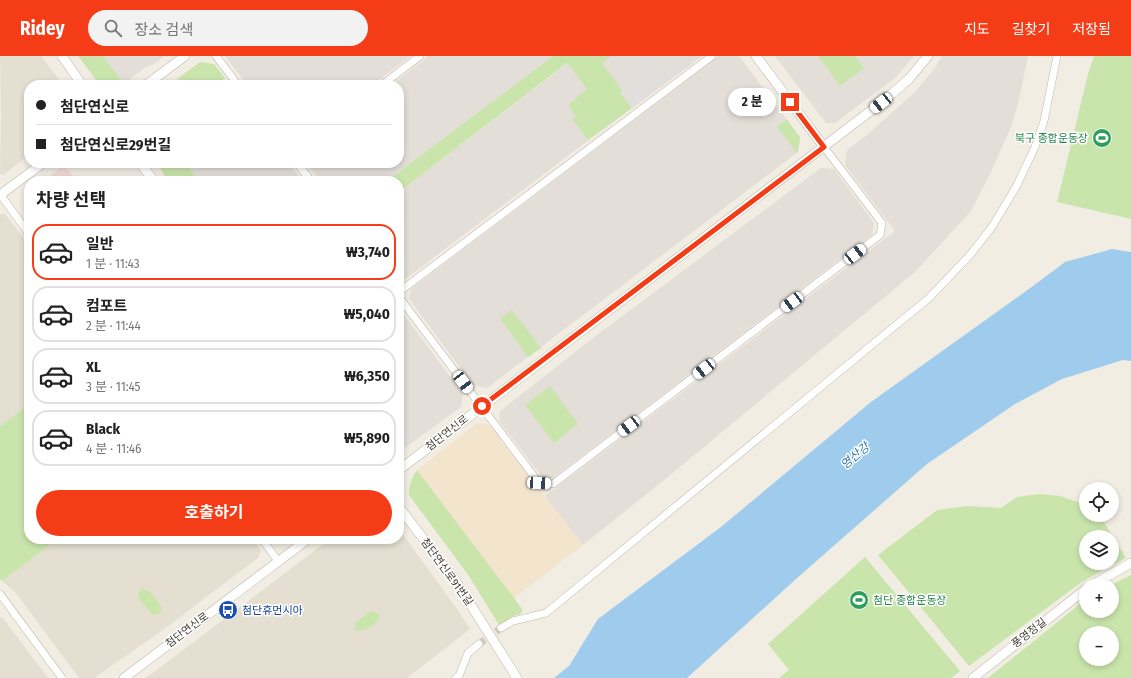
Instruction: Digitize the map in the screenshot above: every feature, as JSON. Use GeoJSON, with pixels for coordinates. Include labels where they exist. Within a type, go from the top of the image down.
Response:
{"type":"FeatureCollection","features":[{"type":"Feature","properties":{"kind":"street"},"geometry":{"type":"LineString","coordinates":[[62,56],[79,80]]}},
{"type":"Feature","properties":{"kind":"street"},"geometry":{"type":"LineString","coordinates":[[153,80],[185,56]]}},
{"type":"Feature","properties":{"kind":"street"},"geometry":{"type":"LineString","coordinates":[[216,56],[234,80]]}},
{"type":"Feature","properties":{"kind":"street"},"geometry":{"type":"LineString","coordinates":[[389,80],[420,56]]}},
{"type":"Feature","properties":{"kind":"street"},"geometry":{"type":"LineString","coordinates":[[404,288],[712,56]]}},
{"type":"Feature","properties":{"kind":"street"},"geometry":{"type":"LineString","coordinates":[[404,304],[539,483],[553,484],[880,235],[882,223],[756,56]]}},
{"type":"Feature","properties":{"kind":"street","name":"첨단연신로"},"geometry":{"type":"LineString","coordinates":[[404,466],[881,103],[909,79],[928,56]]}},
{"type":"Feature","properties":{"kind":"street"},"geometry":{"type":"LineString","coordinates":[[501,628],[518,619],[546,613],[845,369],[945,283],[970,256],[992,227],[1016,187],[1035,147],[1042,127],[1056,56]]}},
{"type":"Feature","properties":{"kind":"street"},"geometry":{"type":"LineString","coordinates":[[26,176],[36,168]]}},
{"type":"Feature","properties":{"kind":"street"},"geometry":{"type":"LineString","coordinates":[[144,168],[150,176]]}},
{"type":"Feature","properties":{"kind":"street"},"geometry":{"type":"LineString","coordinates":[[301,168],[307,176]]}},
{"type":"Feature","properties":{"kind":"street"},"geometry":{"type":"LineString","coordinates":[[24,177],[0,195],[24,227]]}},
{"type":"Feature","properties":{"kind":"street","name":"첨단연신로91번길"},"geometry":{"type":"LineString","coordinates":[[404,514],[455,580],[517,678]]}},
{"type":"Feature","properties":{"kind":"street"},"geometry":{"type":"LineString","coordinates":[[266,544],[278,561]]}},
{"type":"Feature","properties":{"kind":"street","name":"첨단연신로"},"geometry":{"type":"LineString","coordinates":[[124,678],[301,544]]}},
{"type":"Feature","properties":{"kind":"street"},"geometry":{"type":"LineString","coordinates":[[1104,578],[1131,563]]}},
{"type":"Feature","properties":{"kind":"street"},"geometry":{"type":"LineString","coordinates":[[0,594],[62,678]]}},
{"type":"Feature","properties":{"kind":"street","name":"풍영정길"},"geometry":{"type":"LineString","coordinates":[[973,678],[1079,595]]}},
{"type":"Feature","properties":{"kind":"street"},"geometry":{"type":"LineString","coordinates":[[456,678],[459,676],[468,653],[479,644]]}},
{"type":"Feature","properties":{"kind":"shaded area"},"geometry":{"type":"Polygon","coordinates":[[[0,56],[41,56],[59,80],[24,80],[24,159],[3,175],[0,174],[0,56]]]}},
{"type":"Feature","properties":{"kind":"shaded area"},"geometry":{"type":"Polygon","coordinates":[[[103,56],[164,56],[154,64],[144,68],[129,80],[121,80],[103,56]]]}},
{"type":"Feature","properties":{"kind":"shaded area"},"geometry":{"type":"Polygon","coordinates":[[[225,56],[411,56],[379,80],[243,80],[225,56]]]}},
{"type":"Feature","properties":{"kind":"shaded area"},"geometry":{"type":"Polygon","coordinates":[[[429,56],[553,56],[394,176],[316,176],[310,168],[404,168],[404,80],[398,80],[429,56]]]}},
{"type":"Feature","properties":{"kind":"shaded area"},"geometry":{"type":"Polygon","coordinates":[[[577,56],[702,56],[404,280],[404,188],[577,56]]]}},
{"type":"Feature","properties":{"kind":"shaded area"},"geometry":{"type":"Polygon","coordinates":[[[635,56],[652,56],[665,71],[687,57],[692,64],[632,108],[620,92],[642,75],[636,66],[640,62],[635,56]]]}},
{"type":"Feature","properties":{"kind":"shaded area"},"geometry":{"type":"Polygon","coordinates":[[[719,56],[739,56],[800,137],[798,152],[487,388],[473,385],[409,299],[411,289],[719,56]]]}},
{"type":"Feature","properties":{"kind":"shaded area"},"geometry":{"type":"Polygon","coordinates":[[[775,56],[914,56],[895,78],[835,123],[826,123],[775,56]]]}},
{"type":"Feature","properties":{"kind":"shaded area"},"geometry":{"type":"Polygon","coordinates":[[[942,56],[1028,56],[1018,104],[1011,127],[990,174],[971,211],[916,271],[663,481],[583,545],[545,496],[895,231],[845,165],[847,150],[867,135],[915,92],[935,68],[942,56]]]}},
{"type":"Feature","properties":{"kind":"shaded area"},"geometry":{"type":"Polygon","coordinates":[[[60,168],[66,168],[73,176],[50,176],[60,168]]]}},
{"type":"Feature","properties":{"kind":"shaded area"},"geometry":{"type":"Polygon","coordinates":[[[189,168],[293,168],[298,176],[195,176],[189,168]]]}},
{"type":"Feature","properties":{"kind":"shaded area"},"geometry":{"type":"Polygon","coordinates":[[[821,168],[834,169],[874,223],[872,235],[553,478],[542,477],[499,421],[500,411],[593,338],[821,168]]]}},
{"type":"Feature","properties":{"kind":"shaded area"},"geometry":{"type":"Polygon","coordinates":[[[0,214],[5,214],[24,239],[24,408],[0,426],[0,214]]]}},
{"type":"Feature","properties":{"kind":"shaded area"},"geometry":{"type":"Polygon","coordinates":[[[404,315],[463,394],[461,407],[404,449],[404,315]]]}},
{"type":"Feature","properties":{"kind":"shaded area"},"geometry":{"type":"Polygon","coordinates":[[[477,423],[490,425],[583,545],[514,598],[417,470],[477,423]]]}},
{"type":"Feature","properties":{"kind":"shaded area"},"geometry":{"type":"Polygon","coordinates":[[[404,536],[470,629],[407,678],[146,678],[323,544],[404,544],[404,536]]]}},
{"type":"Feature","properties":{"kind":"shaded area"},"geometry":{"type":"Polygon","coordinates":[[[51,544],[256,544],[261,551],[258,558],[163,630],[94,678],[79,678],[16,593],[2,581],[51,544]]]}},
{"type":"Feature","properties":{"kind":"shaded area"},"geometry":{"type":"Polygon","coordinates":[[[2,617],[48,678],[0,678],[0,618],[2,617]]]}},
{"type":"Feature","properties":{"kind":"green space"},"geometry":{"type":"Polygon","coordinates":[[[78,56],[103,56],[121,80],[96,80],[78,56]]]}},
{"type":"Feature","properties":{"kind":"green space"},"geometry":{"type":"Polygon","coordinates":[[[553,56],[611,56],[602,63],[622,90],[620,92],[632,108],[588,140],[572,119],[576,116],[568,105],[587,89],[567,63],[404,188],[404,176],[394,176],[553,56]]]}},
{"type":"Feature","properties":{"kind":"green space"},"geometry":{"type":"Polygon","coordinates":[[[818,56],[855,56],[864,68],[840,86],[818,56]]]}},
{"type":"Feature","properties":{"kind":"green space","name":"북구 종합운동장"},"geometry":{"type":"Polygon","coordinates":[[[1094,56],[1131,56],[1131,219],[1057,202],[1088,74],[1094,56]]]}},
{"type":"Feature","properties":{"kind":"green space"},"geometry":{"type":"Polygon","coordinates":[[[200,62],[214,64],[225,78],[222,80],[177,79],[200,62]]]}},
{"type":"Feature","properties":{"kind":"green space"},"geometry":{"type":"Polygon","coordinates":[[[787,120],[800,137],[797,153],[777,127],[787,120]]]}},
{"type":"Feature","properties":{"kind":"green space"},"geometry":{"type":"Polygon","coordinates":[[[160,168],[189,168],[195,176],[165,176],[160,168]]]}},
{"type":"Feature","properties":{"kind":"green space"},"geometry":{"type":"Polygon","coordinates":[[[512,310],[541,348],[528,357],[500,319],[512,310]]]}},
{"type":"Feature","properties":{"kind":"green space"},"geometry":{"type":"Polygon","coordinates":[[[550,386],[578,424],[554,443],[525,405],[550,386]]]}},
{"type":"Feature","properties":{"kind":"green space"},"geometry":{"type":"Polygon","coordinates":[[[24,408],[24,544],[51,544],[2,581],[0,579],[0,426],[24,408]]]}},
{"type":"Feature","properties":{"kind":"green space"},"geometry":{"type":"Polygon","coordinates":[[[417,470],[514,598],[522,609],[522,613],[511,617],[499,625],[469,576],[409,495],[409,488],[413,476],[417,470]]]}},
{"type":"Feature","properties":{"kind":"green space"},"geometry":{"type":"Polygon","coordinates":[[[1039,494],[1060,496],[1079,503],[1079,522],[1104,522],[1109,530],[1079,530],[1079,570],[1104,570],[1089,578],[1079,578],[1079,584],[969,666],[878,555],[937,510],[967,506],[1001,508],[1017,497],[1039,494]]]}},
{"type":"Feature","properties":{"kind":"green space"},"geometry":{"type":"Polygon","coordinates":[[[1119,547],[1126,558],[1119,562],[1119,547]]]}},
{"type":"Feature","properties":{"kind":"green space","name":"첨단 종합운동장"},"geometry":{"type":"Polygon","coordinates":[[[865,557],[960,671],[951,678],[779,678],[789,670],[768,644],[865,557]]]}},
{"type":"Feature","properties":{"kind":"green space"},"geometry":{"type":"Polygon","coordinates":[[[1131,575],[1131,678],[988,678],[1079,605],[1079,618],[1119,618],[1119,581],[1131,575]]]}},
{"type":"Feature","properties":{"kind":"green space"},"geometry":{"type":"Polygon","coordinates":[[[142,589],[145,589],[151,593],[157,600],[162,608],[159,614],[152,615],[138,597],[138,593],[142,589]]]}},
{"type":"Feature","properties":{"kind":"green space"},"geometry":{"type":"Polygon","coordinates":[[[371,611],[379,614],[380,617],[375,623],[365,630],[354,630],[356,622],[371,611]]]}},
{"type":"Feature","properties":{"kind":"water","name":"영산강"},"geometry":{"type":"Polygon","coordinates":[[[1112,249],[1131,252],[1131,361],[1123,360],[1062,379],[1015,404],[927,464],[796,579],[687,678],[554,678],[569,666],[598,619],[721,527],[871,402],[1065,262],[1112,249]]]}},
{"type":"Feature","properties":{"kind":"tunnel"},"geometry":{"type":"LineString","coordinates":[[479,644],[501,628]]}},
{"type":"Feature","properties":{"kind":"place","name":"북구 종합운동장"},"geometry":{"type":"Point","coordinates":[1102,138]}},
{"type":"Feature","properties":{"kind":"place","name":"첨단 종합운동장"},"geometry":{"type":"Point","coordinates":[859,600]}},
{"type":"Feature","properties":{"kind":"place","name":"첨단휴먼시아"},"geometry":{"type":"Point","coordinates":[228,610]}},
{"type":"Feature","properties":{"kind":"route"},"geometry":{"type":"LineString","coordinates":[[482,406],[824,147],[790,102]]}}]}
